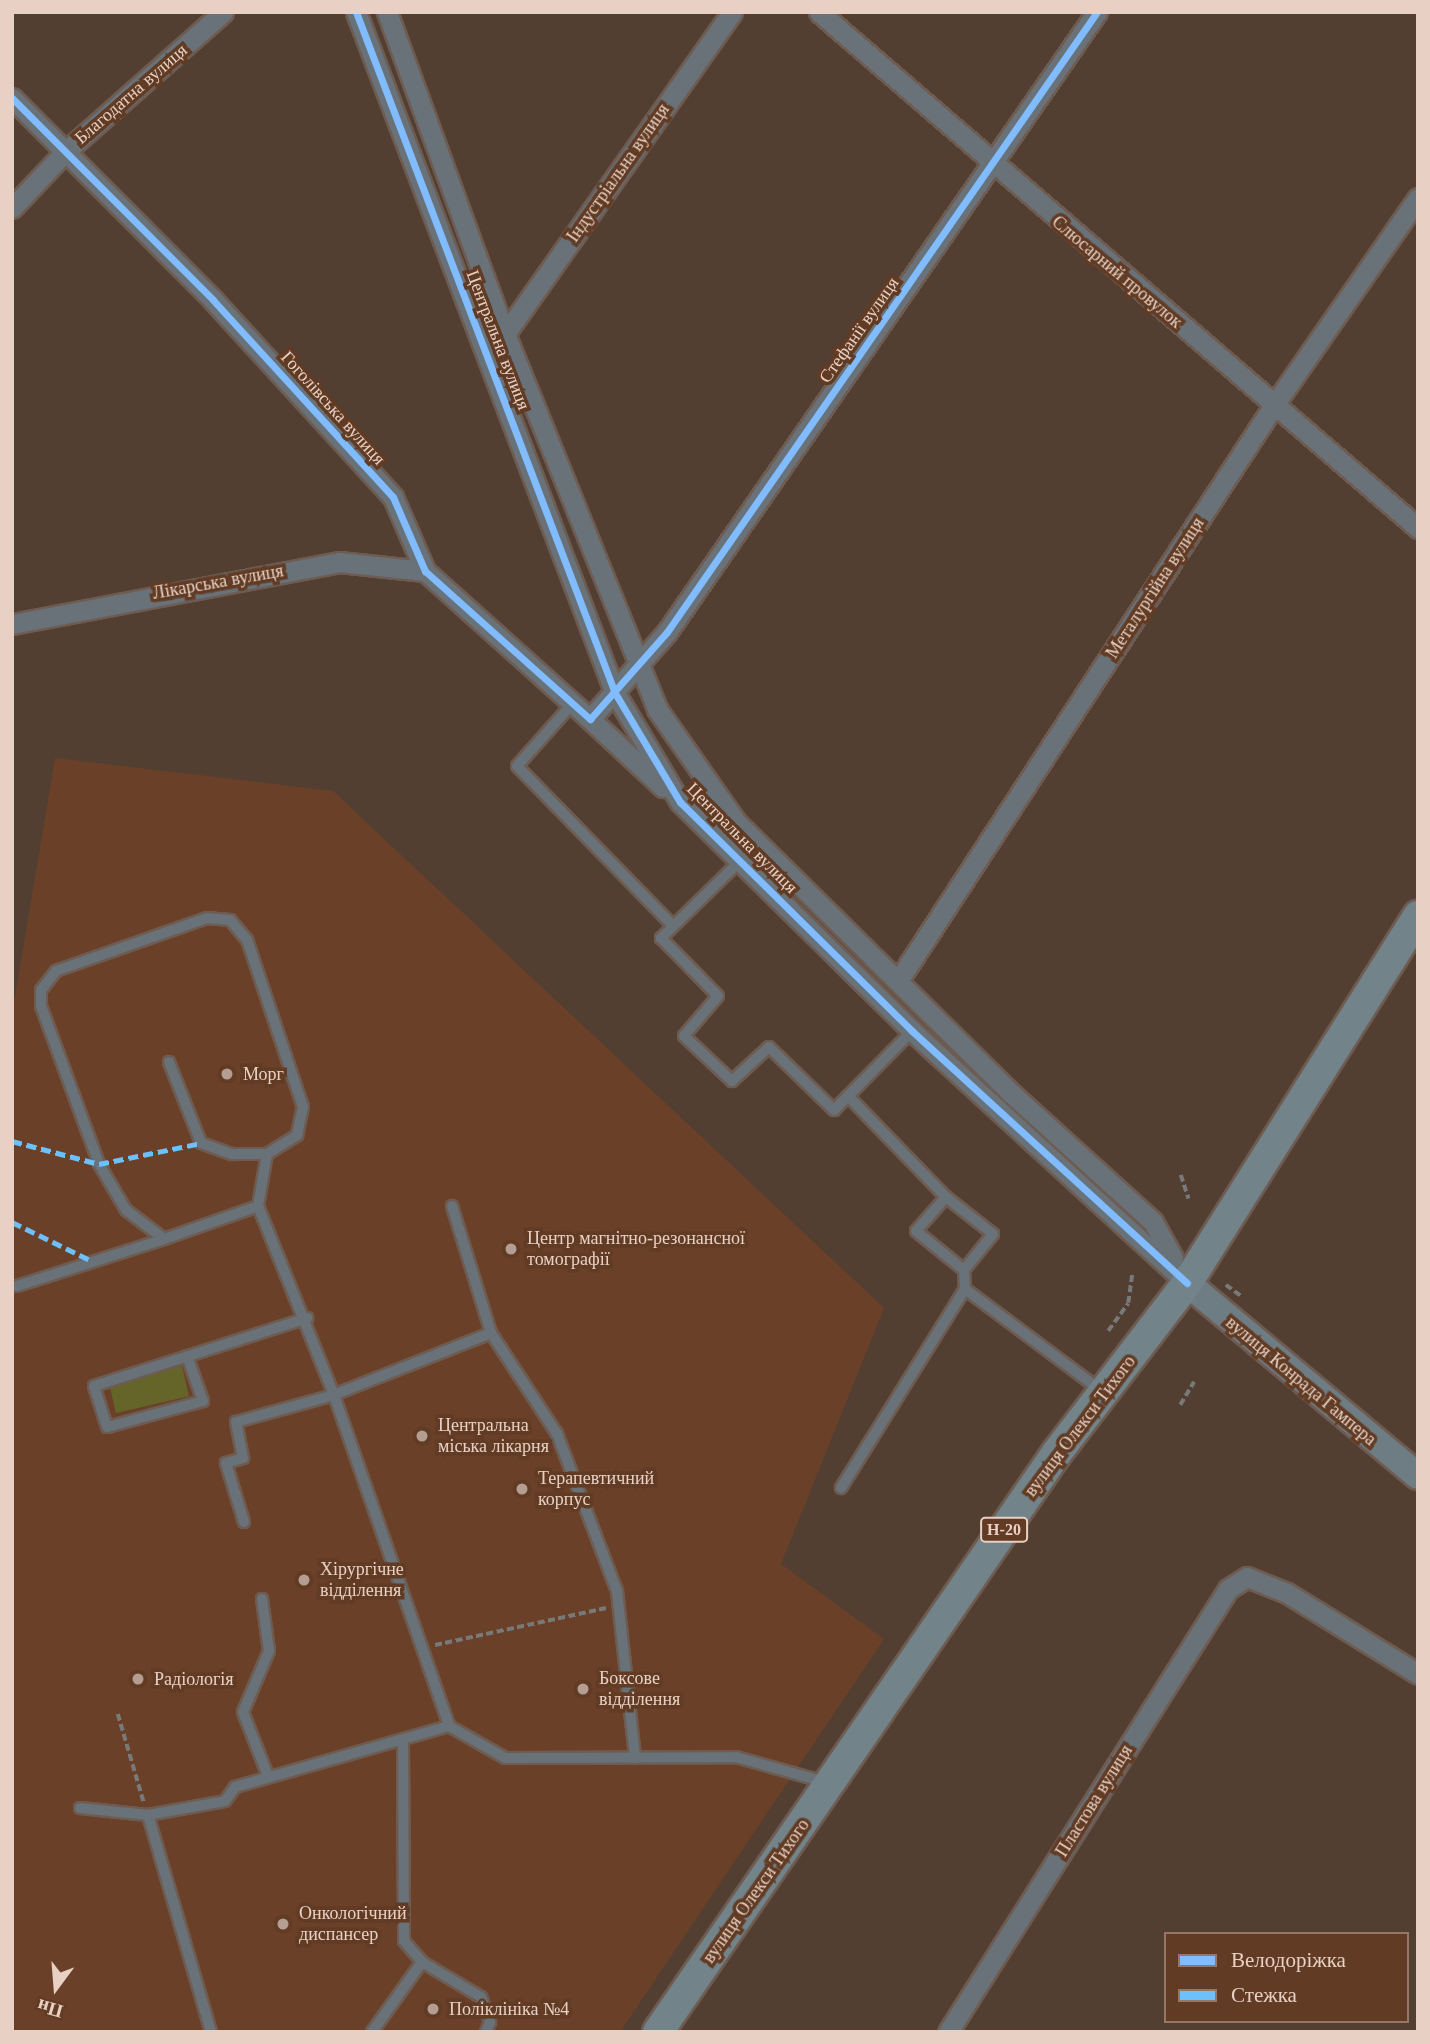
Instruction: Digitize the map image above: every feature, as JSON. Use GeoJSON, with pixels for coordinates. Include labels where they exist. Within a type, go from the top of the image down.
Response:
{"type":"FeatureCollection","features":[{"type":"Feature","properties":{"kind":"main road","name":"вулиця Олекси Тихого"},"geometry":{"type":"LineString","coordinates":[[658,2032],[1103,1392],[1187,1283],[1418,916]]}},
{"type":"Feature","properties":{"kind":"main road","name":"вулиця Конрада Гампера"},"geometry":{"type":"LineString","coordinates":[[1187,1283],[1418,1476]]}},
{"type":"Feature","properties":{"kind":"street","name":"Благодатна вулиця"},"geometry":{"type":"LineString","coordinates":[[12,208],[65,152],[223,12]]}},
{"type":"Feature","properties":{"kind":"street","name":"Центральна вулиця"},"geometry":{"type":"LineString","coordinates":[[356,12],[615,693],[680,802],[912,1031],[1187,1283]]}},
{"type":"Feature","properties":{"kind":"street","name":"Центральна вулиця"},"geometry":{"type":"LineString","coordinates":[[387,12],[505,334],[657,709],[737,822],[898,981],[1153,1222],[1187,1283]]}},
{"type":"Feature","properties":{"kind":"street","name":"Індустріальна вулиця"},"geometry":{"type":"LineString","coordinates":[[505,334],[732,12]]}},
{"type":"Feature","properties":{"kind":"street","name":"Слюсарний провулок"},"geometry":{"type":"LineString","coordinates":[[819,12],[993,167],[1418,528]]}},
{"type":"Feature","properties":{"kind":"street","name":"Стефанії вулиця"},"geometry":{"type":"LineString","coordinates":[[615,693],[638,658],[667,632],[993,167],[1097,12]]}},
{"type":"Feature","properties":{"kind":"street","name":"Гоголівська вулиця"},"geometry":{"type":"LineString","coordinates":[[12,98],[213,300],[393,497],[425,572],[680,802]]}},
{"type":"Feature","properties":{"kind":"street","name":"Металургійна вулиця"},"geometry":{"type":"LineString","coordinates":[[898,981],[1274,405],[1418,198]]}},
{"type":"Feature","properties":{"kind":"street","name":"Лікарська вулиця"},"geometry":{"type":"LineString","coordinates":[[12,624],[339,562],[425,572]]}},
{"type":"Feature","properties":{"kind":"street"},"geometry":{"type":"LineString","coordinates":[[590,719],[615,693]]}},
{"type":"Feature","properties":{"kind":"street","name":"Пластова вулиця"},"geometry":{"type":"LineString","coordinates":[[948,2032],[1228,1589],[1247,1577],[1287,1593],[1418,1674]]}},
{"type":"Feature","properties":{"kind":"lane"},"geometry":{"type":"LineString","coordinates":[[573,703],[517,766],[673,926]]}},
{"type":"Feature","properties":{"kind":"lane"},"geometry":{"type":"LineString","coordinates":[[741,860],[661,938],[718,996],[684,1036],[732,1082],[769,1047],[834,1110],[912,1031]]}},
{"type":"Feature","properties":{"kind":"lane"},"geometry":{"type":"LineString","coordinates":[[164,1238],[126,1210],[99,1164],[41,1006],[41,990],[56,971],[207,918],[239,928],[303,1107],[297,1135],[267,1154],[232,1154],[201,1143],[169,1062]]}},
{"type":"Feature","properties":{"kind":"lane"},"geometry":{"type":"LineString","coordinates":[[841,1488],[965,1289],[964,1270],[993,1234],[946,1197],[848,1096]]}},
{"type":"Feature","properties":{"kind":"lane"},"geometry":{"type":"LineString","coordinates":[[267,1154],[258,1206],[307,1318],[425,1647],[449,1726],[505,1758],[736,1757],[831,1783]]}},
{"type":"Feature","properties":{"kind":"lane"},"geometry":{"type":"LineString","coordinates":[[946,1197],[916,1231],[964,1270]]}},
{"type":"Feature","properties":{"kind":"lane"},"geometry":{"type":"LineString","coordinates":[[17,1286],[258,1206]]}},
{"type":"Feature","properties":{"kind":"lane"},"geometry":{"type":"LineString","coordinates":[[452,1206],[491,1333],[556,1434],[618,1606],[635,1758]]}},
{"type":"Feature","properties":{"kind":"lane"},"geometry":{"type":"LineString","coordinates":[[965,1289],[1103,1392]]}},
{"type":"Feature","properties":{"kind":"lane"},"geometry":{"type":"LineString","coordinates":[[187,1356],[203,1401],[107,1427],[94,1386],[187,1356],[307,1318]]}},
{"type":"Feature","properties":{"kind":"lane"},"geometry":{"type":"LineString","coordinates":[[244,1522],[226,1463],[243,1458],[236,1422],[334,1395],[491,1333]]}},
{"type":"Feature","properties":{"kind":"lane"},"geometry":{"type":"LineString","coordinates":[[262,1599],[269,1651],[243,1712],[268,1776]]}},
{"type":"Feature","properties":{"kind":"lane"},"geometry":{"type":"LineString","coordinates":[[80,1808],[148,1815],[225,1801],[235,1787],[449,1726]]}},
{"type":"Feature","properties":{"kind":"lane"},"geometry":{"type":"LineString","coordinates":[[403,1741],[404,1941],[422,1962],[481,1997],[491,2022],[486,2032]]}},
{"type":"Feature","properties":{"kind":"lane"},"geometry":{"type":"LineString","coordinates":[[148,1815],[211,2032]]}},
{"type":"Feature","properties":{"kind":"lane"},"geometry":{"type":"LineString","coordinates":[[372,2032],[422,1962]]}},
{"type":"Feature","properties":{"kind":"path"},"geometry":{"type":"LineString","coordinates":[[1181,1175],[1189,1199]]}},
{"type":"Feature","properties":{"kind":"path"},"geometry":{"type":"LineString","coordinates":[[1108,1331],[1128,1303],[1132,1275]]}},
{"type":"Feature","properties":{"kind":"path"},"geometry":{"type":"LineString","coordinates":[[1224,1283],[1241,1296]]}},
{"type":"Feature","properties":{"kind":"path"},"geometry":{"type":"LineString","coordinates":[[1180,1405],[1194,1382]]}},
{"type":"Feature","properties":{"kind":"path"},"geometry":{"type":"LineString","coordinates":[[425,1647],[618,1606]]}},
{"type":"Feature","properties":{"kind":"path"},"geometry":{"type":"LineString","coordinates":[[118,1714],[148,1815]]}},
{"type":"Feature","properties":{"kind":"shaded area","name":"Центральна міська лікарня"},"geometry":{"type":"Polygon","coordinates":[[[55,758],[333,791],[884,1308],[781,1564],[884,1639],[620,2032],[12,2032],[12,1015],[55,758]]]}},
{"type":"Feature","properties":{"kind":"shaded area"},"geometry":{"type":"Polygon","coordinates":[[[182,1366],[189,1396],[116,1413],[109,1383],[182,1366]]]}},
{"type":"Feature","properties":{"kind":"marked path"},"geometry":{"type":"LineString","coordinates":[[12,1141],[99,1164],[201,1143]]}},
{"type":"Feature","properties":{"kind":"marked path"},"geometry":{"type":"LineString","coordinates":[[12,1222],[92,1261]]}},
{"type":"Feature","properties":{"kind":"cycle path"},"geometry":{"type":"LineString","coordinates":[[356,12],[615,693],[680,802],[912,1031],[1187,1283]]}},
{"type":"Feature","properties":{"kind":"cycle path"},"geometry":{"type":"LineString","coordinates":[[12,98],[213,300],[393,497],[425,571],[590,719],[667,632],[1097,12]]}},
{"type":"Feature","properties":{"kind":"place","name":"Морг"},"geometry":{"type":"Point","coordinates":[227,1074]}},
{"type":"Feature","properties":{"kind":"place","name":"Центр магнітно-резонансної томографії"},"geometry":{"type":"Point","coordinates":[511,1249]}},
{"type":"Feature","properties":{"kind":"place","name":"Центральна міська лікарня"},"geometry":{"type":"Point","coordinates":[422,1436]}},
{"type":"Feature","properties":{"kind":"place","name":"Терапевтичний корпус"},"geometry":{"type":"Point","coordinates":[522,1489]}},
{"type":"Feature","properties":{"kind":"place","name":"Хірургічне відділення"},"geometry":{"type":"Point","coordinates":[304,1580]}},
{"type":"Feature","properties":{"kind":"place","name":"Радіологія"},"geometry":{"type":"Point","coordinates":[138,1679]}},
{"type":"Feature","properties":{"kind":"place","name":"Боксове відділення"},"geometry":{"type":"Point","coordinates":[583,1689]}},
{"type":"Feature","properties":{"kind":"place","name":"Онкологічний диспансер"},"geometry":{"type":"Point","coordinates":[283,1924]}},
{"type":"Feature","properties":{"kind":"place","name":"Поліклініка №4"},"geometry":{"type":"Point","coordinates":[433,2009]}}]}
